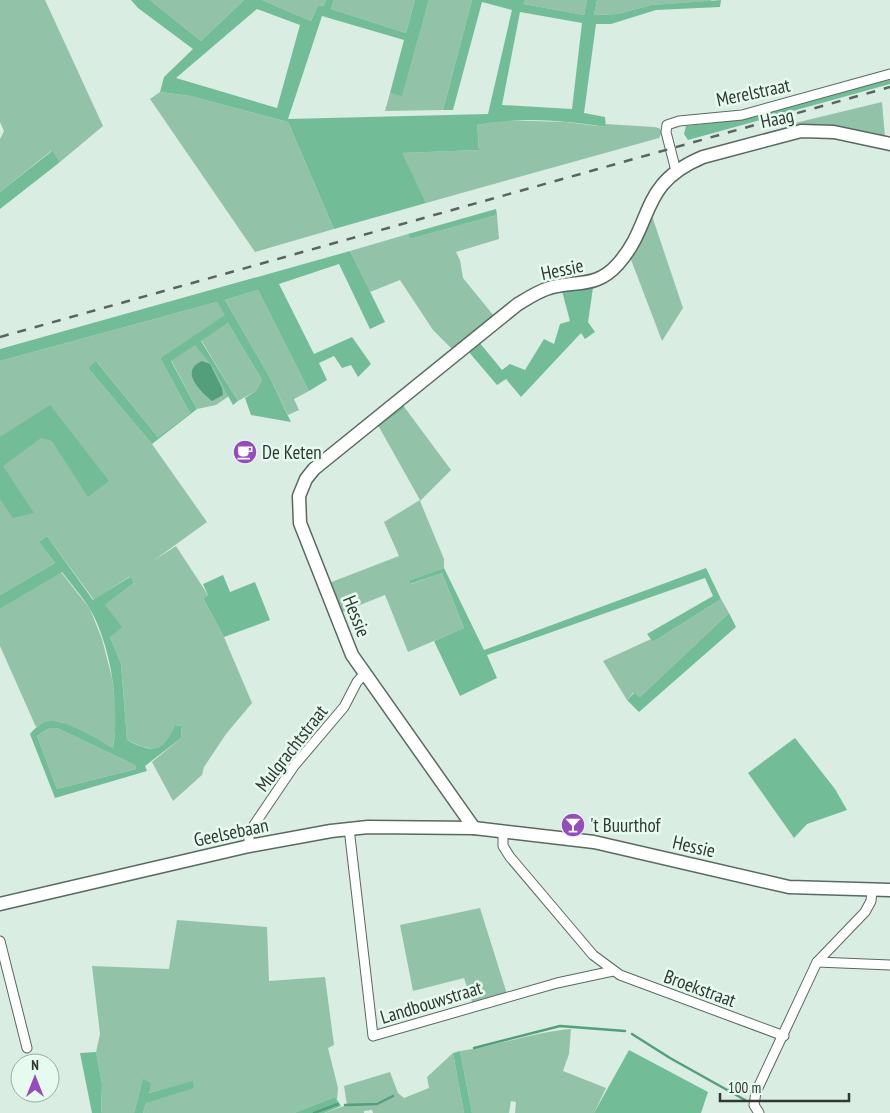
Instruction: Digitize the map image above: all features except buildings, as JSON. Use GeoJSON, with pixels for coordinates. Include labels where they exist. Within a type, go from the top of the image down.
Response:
{"type":"FeatureCollection","features":[{"type":"Feature","properties":{"kind":"street","name":"Merelstraat"},"geometry":{"type":"LineString","coordinates":[[676,171],[666,132],[667,125],[679,121],[742,115],[890,74]]}},
{"type":"Feature","properties":{"kind":"street","name":"Haag"},"geometry":{"type":"LineString","coordinates":[[676,171],[703,156],[801,131],[834,132],[890,144]]}},
{"type":"Feature","properties":{"kind":"street","name":"Hessie"},"geometry":{"type":"LineString","coordinates":[[676,171],[653,195],[628,250],[619,263],[606,275],[585,284],[550,288],[518,304],[314,469],[306,479],[299,496],[300,523],[352,655],[474,828],[612,846],[790,887],[890,890]]}},
{"type":"Feature","properties":{"kind":"street","name":"Mulgrachtstraat"},"geometry":{"type":"LineString","coordinates":[[249,846],[250,833],[294,766],[344,707],[357,682],[365,673]]}},
{"type":"Feature","properties":{"kind":"street","name":"Geelsebaan"},"geometry":{"type":"LineString","coordinates":[[0,904],[249,846],[350,828],[474,828]]}},
{"type":"Feature","properties":{"kind":"street","name":"Landbouwstraat"},"geometry":{"type":"LineString","coordinates":[[350,828],[373,1036],[557,982],[613,971]]}},
{"type":"Feature","properties":{"kind":"street","name":"Broekstraat"},"geometry":{"type":"LineString","coordinates":[[503,832],[503,846],[510,857],[593,955],[613,971],[784,1036]]}},
{"type":"Feature","properties":{"kind":"street"},"geometry":{"type":"LineString","coordinates":[[759,1113],[754,1105],[756,1092],[784,1036],[817,962],[866,912],[871,902],[872,890]]}},
{"type":"Feature","properties":{"kind":"street"},"geometry":{"type":"LineString","coordinates":[[0,942],[27,1048]]}},
{"type":"Feature","properties":{"kind":"street"},"geometry":{"type":"LineString","coordinates":[[817,962],[890,965]]}},
{"type":"Feature","properties":{"kind":"shaded area"},"geometry":{"type":"Polygon","coordinates":[[[0,0],[45,0],[103,126],[60,162],[51,151],[0,192],[0,139],[4,131],[0,122],[0,0]]]}},
{"type":"Feature","properties":{"kind":"shaded area"},"geometry":{"type":"Polygon","coordinates":[[[131,0],[150,0],[201,41],[244,0],[262,0],[311,21],[318,5],[323,6],[326,0],[334,0],[331,9],[406,33],[415,0],[429,0],[402,96],[390,93],[404,40],[322,16],[288,119],[488,114],[512,10],[482,2],[453,110],[443,110],[472,0],[525,0],[524,4],[584,15],[587,0],[597,0],[594,15],[618,14],[651,5],[721,0],[720,7],[656,10],[611,24],[596,24],[584,113],[605,117],[606,127],[542,120],[493,122],[477,125],[479,150],[402,153],[426,203],[334,229],[288,122],[190,96],[160,92],[164,77],[193,49],[138,8],[131,0]],[[257,9],[176,78],[277,108],[300,25],[257,9]],[[520,12],[502,105],[572,109],[582,23],[520,12]]]}},
{"type":"Feature","properties":{"kind":"shaded area"},"geometry":{"type":"Polygon","coordinates":[[[150,0],[244,0],[201,41],[150,0]]]}},
{"type":"Feature","properties":{"kind":"shaded area"},"geometry":{"type":"Polygon","coordinates":[[[262,0],[326,0],[323,6],[318,5],[311,21],[262,0]]]}},
{"type":"Feature","properties":{"kind":"shaded area"},"geometry":{"type":"Polygon","coordinates":[[[334,0],[415,0],[406,33],[331,9],[334,0]]]}},
{"type":"Feature","properties":{"kind":"shaded area"},"geometry":{"type":"Polygon","coordinates":[[[429,0],[472,0],[443,110],[385,111],[390,93],[402,95],[429,0]]]}},
{"type":"Feature","properties":{"kind":"shaded area"},"geometry":{"type":"Polygon","coordinates":[[[525,0],[587,0],[584,15],[524,4],[525,0]]]}},
{"type":"Feature","properties":{"kind":"shaded area"},"geometry":{"type":"Polygon","coordinates":[[[597,0],[711,1],[651,5],[618,14],[594,15],[597,0]]]}},
{"type":"Feature","properties":{"kind":"shaded area"},"geometry":{"type":"Polygon","coordinates":[[[890,78],[890,84],[688,140],[684,134],[686,126],[739,120],[890,78]]]}},
{"type":"Feature","properties":{"kind":"shaded area"},"geometry":{"type":"Polygon","coordinates":[[[160,92],[190,96],[288,122],[334,229],[255,252],[150,99],[160,92]]]}},
{"type":"Feature","properties":{"kind":"shaded area"},"geometry":{"type":"Polygon","coordinates":[[[882,102],[885,137],[796,128],[795,123],[882,102]]]}},
{"type":"Feature","properties":{"kind":"shaded area"},"geometry":{"type":"Polygon","coordinates":[[[504,120],[565,122],[606,127],[606,124],[654,127],[659,128],[662,132],[659,138],[426,203],[401,153],[479,150],[477,125],[504,120]]]}},
{"type":"Feature","properties":{"kind":"shaded area"},"geometry":{"type":"Polygon","coordinates":[[[52,151],[60,162],[0,209],[0,192],[52,151]]]}},
{"type":"Feature","properties":{"kind":"shaded area"},"geometry":{"type":"Polygon","coordinates":[[[496,209],[497,215],[410,239],[408,234],[496,209]]]}},
{"type":"Feature","properties":{"kind":"shaded area"},"geometry":{"type":"Polygon","coordinates":[[[651,213],[683,308],[662,341],[630,257],[651,213]]]}},
{"type":"Feature","properties":{"kind":"shaded area"},"geometry":{"type":"Polygon","coordinates":[[[497,215],[499,239],[456,252],[460,260],[463,278],[494,316],[454,351],[433,330],[400,280],[370,292],[350,251],[408,234],[410,239],[497,215]]]}},
{"type":"Feature","properties":{"kind":"shaded area"},"geometry":{"type":"Polygon","coordinates":[[[350,251],[385,322],[370,329],[339,264],[279,284],[314,354],[352,337],[371,364],[358,377],[351,365],[342,368],[334,356],[319,363],[327,380],[309,391],[258,290],[225,300],[269,376],[291,422],[251,415],[245,398],[256,391],[262,380],[228,323],[201,341],[238,401],[233,405],[213,368],[195,345],[171,361],[197,409],[152,444],[88,368],[96,361],[158,437],[190,413],[160,358],[225,315],[217,302],[0,361],[0,349],[350,251]]]}},
{"type":"Feature","properties":{"kind":"shaded area"},"geometry":{"type":"Polygon","coordinates":[[[593,288],[588,322],[595,332],[585,339],[581,333],[521,397],[506,379],[497,385],[468,351],[479,342],[502,370],[510,364],[525,370],[544,339],[554,344],[560,324],[570,321],[562,291],[593,288]]]}},
{"type":"Feature","properties":{"kind":"shaded area"},"geometry":{"type":"Polygon","coordinates":[[[258,290],[309,391],[294,399],[299,410],[288,415],[269,376],[225,300],[258,290]]]}},
{"type":"Feature","properties":{"kind":"shaded area"},"geometry":{"type":"Polygon","coordinates":[[[217,302],[226,315],[160,358],[190,413],[158,437],[97,362],[88,368],[152,444],[207,522],[153,561],[176,546],[208,595],[203,598],[224,637],[252,703],[226,734],[204,767],[202,775],[173,801],[152,762],[181,738],[182,726],[175,725],[166,741],[156,748],[144,747],[127,740],[121,664],[110,637],[105,605],[134,583],[129,577],[94,600],[47,536],[39,542],[55,563],[0,595],[0,361],[217,302]]]}},
{"type":"Feature","properties":{"kind":"shaded area"},"geometry":{"type":"Polygon","coordinates":[[[228,323],[262,380],[256,391],[238,401],[201,340],[228,323]]]}},
{"type":"Feature","properties":{"kind":"shaded area"},"geometry":{"type":"Polygon","coordinates":[[[195,344],[213,368],[229,396],[216,405],[197,409],[171,360],[195,344]]]}},
{"type":"Feature","properties":{"kind":"shaded area"},"geometry":{"type":"Polygon","coordinates":[[[202,361],[210,364],[222,388],[223,395],[212,401],[197,387],[192,375],[195,365],[202,361]]]}},
{"type":"Feature","properties":{"kind":"shaded area"},"geometry":{"type":"Polygon","coordinates":[[[402,404],[405,408],[379,427],[375,426],[402,404]]]}},
{"type":"Feature","properties":{"kind":"shaded area"},"geometry":{"type":"Polygon","coordinates":[[[50,405],[109,481],[88,497],[52,441],[41,438],[3,466],[34,513],[13,518],[0,499],[0,437],[50,405]]]}},
{"type":"Feature","properties":{"kind":"shaded area"},"geometry":{"type":"Polygon","coordinates":[[[405,408],[451,470],[420,501],[444,559],[444,568],[410,580],[411,584],[442,573],[464,628],[408,652],[385,595],[340,613],[329,583],[399,556],[384,522],[420,500],[379,427],[405,408]]]}},
{"type":"Feature","properties":{"kind":"shaded area"},"geometry":{"type":"Polygon","coordinates":[[[47,536],[93,600],[130,577],[134,583],[105,605],[122,627],[110,637],[121,664],[127,740],[150,749],[156,748],[166,741],[175,725],[182,726],[181,738],[145,766],[147,771],[55,798],[30,734],[44,723],[56,721],[73,727],[113,748],[115,731],[114,695],[108,658],[97,624],[87,604],[62,572],[0,609],[0,595],[55,563],[39,542],[47,536]],[[49,728],[37,736],[57,789],[136,769],[135,765],[57,728],[49,728]]]}},
{"type":"Feature","properties":{"kind":"shaded area"},"geometry":{"type":"Polygon","coordinates":[[[444,568],[484,650],[706,568],[721,599],[653,642],[647,634],[713,596],[705,578],[487,655],[497,678],[460,696],[434,641],[464,628],[442,573],[410,584],[410,580],[444,568]]]}},
{"type":"Feature","properties":{"kind":"shaded area"},"geometry":{"type":"Polygon","coordinates":[[[61,572],[90,609],[102,639],[112,678],[117,714],[113,748],[61,722],[50,721],[36,727],[0,646],[0,609],[61,572]]]}},
{"type":"Feature","properties":{"kind":"shaded area"},"geometry":{"type":"Polygon","coordinates":[[[223,575],[230,592],[255,582],[270,620],[224,637],[203,598],[208,595],[203,584],[223,575]]]}},
{"type":"Feature","properties":{"kind":"shaded area"},"geometry":{"type":"Polygon","coordinates":[[[721,599],[729,613],[640,697],[633,693],[627,700],[603,661],[651,639],[653,642],[721,599]]]}},
{"type":"Feature","properties":{"kind":"shaded area"},"geometry":{"type":"Polygon","coordinates":[[[729,613],[736,627],[639,712],[627,700],[634,693],[640,697],[729,613]]]}},
{"type":"Feature","properties":{"kind":"shaded area"},"geometry":{"type":"Polygon","coordinates":[[[49,728],[57,728],[135,765],[136,769],[57,789],[37,736],[49,728]]]}},
{"type":"Feature","properties":{"kind":"shaded area"},"geometry":{"type":"Polygon","coordinates":[[[795,738],[835,789],[847,810],[807,824],[794,838],[748,773],[795,738]]]}},
{"type":"Feature","properties":{"kind":"shaded area"},"geometry":{"type":"Polygon","coordinates":[[[480,908],[507,994],[473,1005],[464,978],[413,991],[400,925],[480,908]]]}},
{"type":"Feature","properties":{"kind":"shaded area"},"geometry":{"type":"Polygon","coordinates":[[[177,920],[267,927],[269,981],[325,977],[334,1045],[328,1048],[338,1088],[337,1100],[335,1097],[294,1113],[143,1113],[146,1103],[193,1082],[148,1093],[143,1080],[134,1113],[101,1113],[102,1084],[96,1052],[100,1034],[92,966],[169,969],[177,920]]]}},
{"type":"Feature","properties":{"kind":"shaded area"},"geometry":{"type":"Polygon","coordinates":[[[571,1029],[569,1054],[563,1071],[606,1088],[594,1113],[515,1113],[516,1102],[511,1101],[509,1113],[472,1113],[460,1051],[543,1033],[571,1029]]]}},
{"type":"Feature","properties":{"kind":"shaded area"},"geometry":{"type":"Polygon","coordinates":[[[629,1050],[708,1092],[701,1113],[594,1113],[629,1050]]]}},
{"type":"Feature","properties":{"kind":"shaded area"},"geometry":{"type":"Polygon","coordinates":[[[460,1051],[472,1113],[464,1113],[453,1053],[460,1051]]]}},
{"type":"Feature","properties":{"kind":"shaded area"},"geometry":{"type":"Polygon","coordinates":[[[96,1052],[102,1084],[101,1113],[92,1113],[80,1053],[96,1052]]]}},
{"type":"Feature","properties":{"kind":"shaded area"},"geometry":{"type":"Polygon","coordinates":[[[453,1053],[464,1113],[373,1113],[372,1110],[364,1111],[364,1113],[324,1113],[347,1105],[344,1086],[390,1072],[398,1093],[404,1098],[429,1088],[427,1077],[453,1053]]]}},
{"type":"Feature","properties":{"kind":"shaded area"},"geometry":{"type":"Polygon","coordinates":[[[143,1079],[151,1083],[149,1093],[193,1081],[194,1088],[146,1103],[143,1113],[134,1113],[143,1079]]]}},
{"type":"Feature","properties":{"kind":"shaded area"},"geometry":{"type":"Polygon","coordinates":[[[335,1097],[341,1106],[324,1113],[294,1113],[335,1097]]]}},
{"type":"Feature","properties":{"kind":"waterway"},"geometry":{"type":"LineString","coordinates":[[474,1048],[560,1026],[625,1031]]}},
{"type":"Feature","properties":{"kind":"waterway"},"geometry":{"type":"LineString","coordinates":[[632,1034],[670,1058],[745,1100]]}},
{"type":"Feature","properties":{"kind":"waterway"},"geometry":{"type":"LineString","coordinates":[[345,1105],[377,1104],[393,1096]]}},
{"type":"Feature","properties":{"kind":"waterway"},"geometry":{"type":"LineString","coordinates":[[314,1113],[338,1104]]}},
{"type":"Feature","properties":{"kind":"railway"},"geometry":{"type":"LineString","coordinates":[[0,337],[890,87]]}},
{"type":"Feature","properties":{"kind":"place","name":"De Keten"},"geometry":{"type":"Point","coordinates":[245,452]}},
{"type":"Feature","properties":{"kind":"place","name":"'t Buurthof"},"geometry":{"type":"Point","coordinates":[573,825]}}]}
